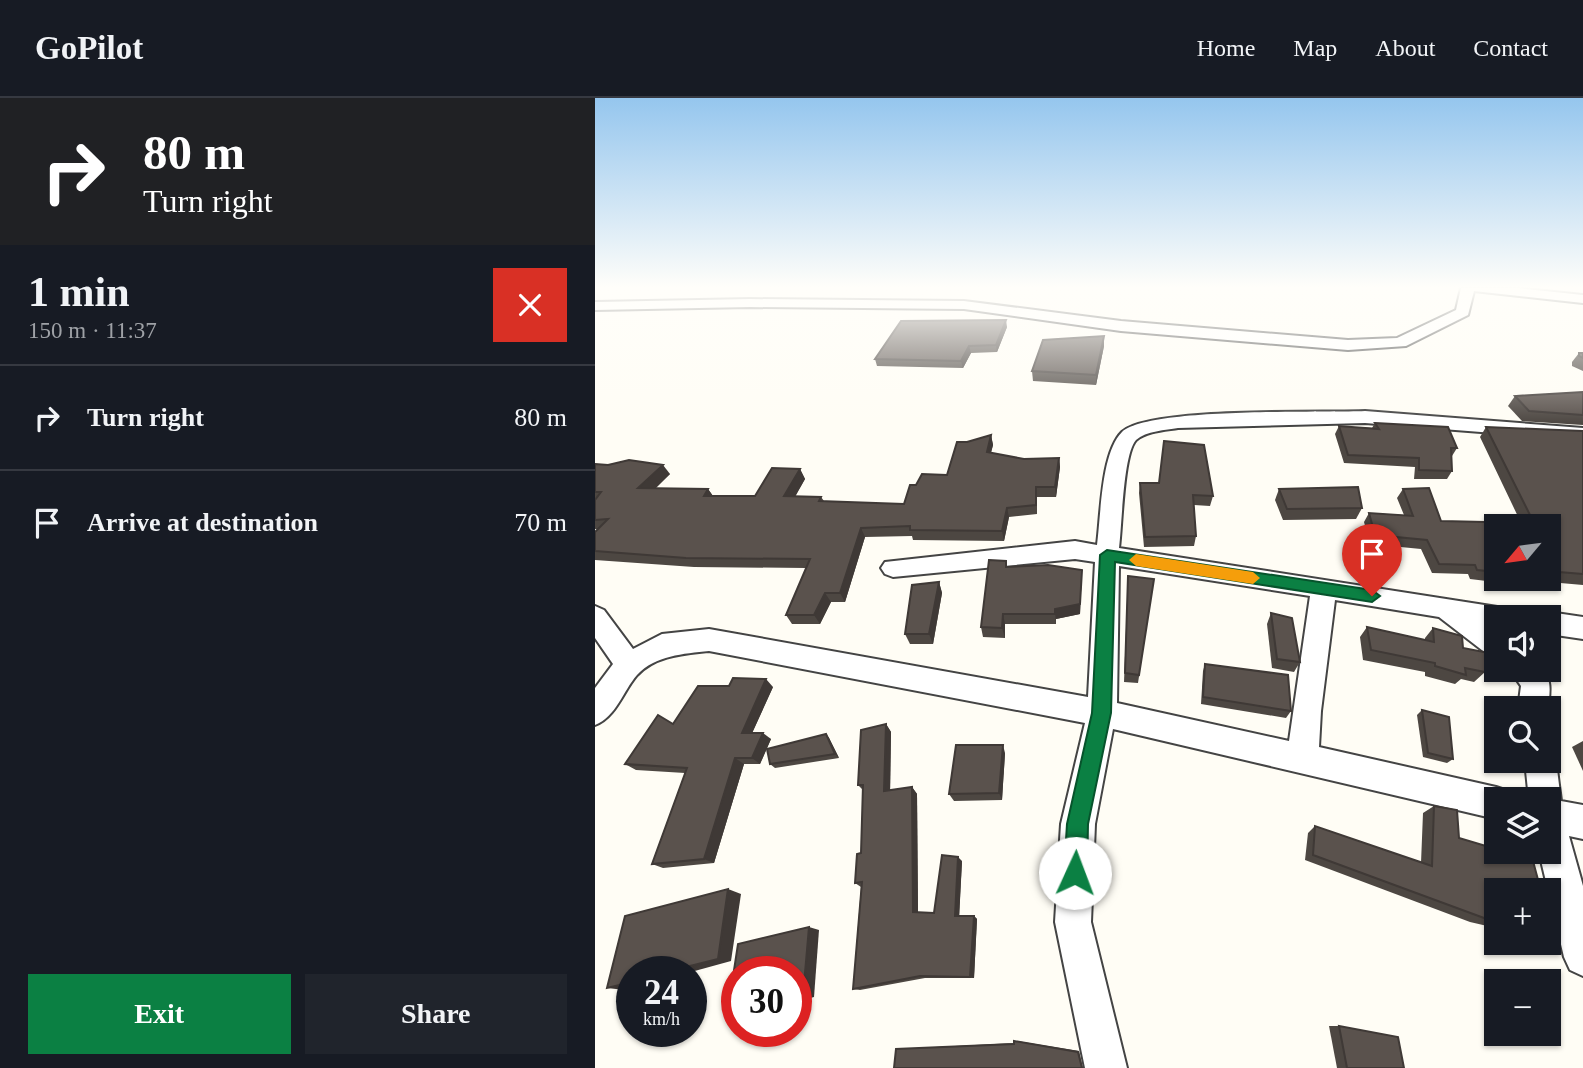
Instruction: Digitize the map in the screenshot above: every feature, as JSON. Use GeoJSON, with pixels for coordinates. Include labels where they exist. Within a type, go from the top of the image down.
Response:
{"type":"FeatureCollection","features":[{"type":"Feature","properties":{"kind":"street"},"geometry":{"type":"LineString","coordinates":[[1207,333],[1347,345],[1400,343],[1420,333]]}},
{"type":"Feature","properties":{"kind":"street"},"geometry":{"type":"LineString","coordinates":[[1106,1068],[1073,922],[1077,824],[1102,713],[1107,555],[1119,453],[1131,435],[1149,427],[1178,422],[1365,417],[1583,434]]}},
{"type":"Feature","properties":{"kind":"street"},"geometry":{"type":"LineString","coordinates":[[894,568],[1075,550],[1484,613]]}},
{"type":"Feature","properties":{"kind":"street"},"geometry":{"type":"LineString","coordinates":[[1303,758],[1306,712],[1324,589]]}},
{"type":"Feature","properties":{"kind":"street"},"geometry":{"type":"LineString","coordinates":[[1444,607],[1484,637]]}},
{"type":"Feature","properties":{"kind":"street"},"geometry":{"type":"LineString","coordinates":[[595,617],[629,665]]}},
{"type":"Feature","properties":{"kind":"street"},"geometry":{"type":"LineString","coordinates":[[1561,625],[1583,628]]}},
{"type":"Feature","properties":{"kind":"street"},"geometry":{"type":"LineString","coordinates":[[595,711],[629,665],[662,645],[709,640],[1102,713],[1484,800]]}},
{"type":"Feature","properties":{"kind":"street"},"geometry":{"type":"LineString","coordinates":[[1561,817],[1583,822]]}},
{"type":"Feature","properties":{"kind":"street"},"geometry":{"type":"LineString","coordinates":[[1560,864],[1583,957]]}},
{"type":"Feature","properties":{"kind":"building"},"geometry":{"type":"Polygon","coordinates":[[[893,333],[1001,333],[996,345],[969,346],[961,361],[875,359],[893,333]]]}},
{"type":"Feature","properties":{"kind":"building"},"geometry":{"type":"Polygon","coordinates":[[[1104,336],[1096,375],[1032,371],[1043,340],[1104,336]]]}},
{"type":"Feature","properties":{"kind":"building"},"geometry":{"type":"Polygon","coordinates":[[[1583,392],[1583,415],[1529,411],[1515,396],[1583,392]]]}},
{"type":"Feature","properties":{"kind":"building"},"geometry":{"type":"Polygon","coordinates":[[[1375,423],[1448,427],[1457,448],[1451,448],[1452,471],[1419,470],[1419,458],[1348,455],[1339,426],[1379,429],[1375,423]]]}},
{"type":"Feature","properties":{"kind":"building"},"geometry":{"type":"Polygon","coordinates":[[[1486,427],[1583,431],[1583,574],[1561,572],[1561,514],[1530,514],[1486,427]]]}},
{"type":"Feature","properties":{"kind":"building"},"geometry":{"type":"Polygon","coordinates":[[[991,435],[987,452],[1024,459],[1059,458],[1055,487],[1036,487],[1036,505],[1007,508],[1002,531],[910,530],[910,526],[861,528],[840,593],[825,593],[814,615],[786,615],[810,559],[686,558],[595,551],[595,532],[608,519],[595,520],[595,500],[601,492],[595,492],[595,464],[608,465],[629,460],[663,465],[638,488],[708,489],[704,496],[755,496],[772,468],[800,469],[784,496],[821,497],[819,501],[904,504],[910,485],[916,485],[922,474],[947,475],[957,442],[991,435]]]}},
{"type":"Feature","properties":{"kind":"building"},"geometry":{"type":"Polygon","coordinates":[[[1164,441],[1204,445],[1213,496],[1193,495],[1196,536],[1145,537],[1140,483],[1159,483],[1164,441]]]}},
{"type":"Feature","properties":{"kind":"building"},"geometry":{"type":"Polygon","coordinates":[[[1358,487],[1362,508],[1287,509],[1279,489],[1358,487]]]}},
{"type":"Feature","properties":{"kind":"building"},"geometry":{"type":"Polygon","coordinates":[[[1429,488],[1441,521],[1484,522],[1484,571],[1477,570],[1475,565],[1439,564],[1427,540],[1375,535],[1369,513],[1413,516],[1403,489],[1429,488]]]}},
{"type":"Feature","properties":{"kind":"building"},"geometry":{"type":"Polygon","coordinates":[[[989,560],[1006,561],[1006,567],[1048,565],[1082,570],[1080,604],[1055,609],[1055,614],[1003,614],[1002,628],[981,627],[989,560]]]}},
{"type":"Feature","properties":{"kind":"building"},"geometry":{"type":"Polygon","coordinates":[[[1128,576],[1154,579],[1139,675],[1125,673],[1128,576]]]}},
{"type":"Feature","properties":{"kind":"building"},"geometry":{"type":"Polygon","coordinates":[[[939,582],[929,634],[905,634],[912,585],[939,582]]]}},
{"type":"Feature","properties":{"kind":"building"},"geometry":{"type":"Polygon","coordinates":[[[1271,613],[1292,618],[1300,662],[1277,659],[1271,613]]]}},
{"type":"Feature","properties":{"kind":"building"},"geometry":{"type":"Polygon","coordinates":[[[1367,627],[1434,642],[1433,628],[1462,636],[1463,648],[1484,652],[1484,672],[1465,668],[1466,675],[1435,666],[1435,663],[1371,650],[1367,627]]]}},
{"type":"Feature","properties":{"kind":"building"},"geometry":{"type":"Polygon","coordinates":[[[1205,664],[1288,675],[1291,711],[1203,697],[1205,664]]]}},
{"type":"Feature","properties":{"kind":"building"},"geometry":{"type":"Polygon","coordinates":[[[733,678],[766,679],[742,733],[763,733],[752,758],[735,758],[704,859],[652,864],[687,768],[625,764],[658,715],[673,724],[698,686],[729,686],[733,678]]]}},
{"type":"Feature","properties":{"kind":"building"},"geometry":{"type":"Polygon","coordinates":[[[1422,710],[1449,717],[1453,759],[1428,753],[1422,710]]]}},
{"type":"Feature","properties":{"kind":"building"},"geometry":{"type":"Polygon","coordinates":[[[886,724],[884,791],[912,787],[913,912],[934,913],[942,855],[958,857],[955,916],[974,916],[970,977],[920,976],[853,989],[862,882],[855,883],[857,854],[861,853],[863,785],[858,785],[861,730],[886,724]]]}},
{"type":"Feature","properties":{"kind":"building"},"geometry":{"type":"Polygon","coordinates":[[[826,734],[835,754],[770,764],[767,749],[826,734]]]}},
{"type":"Feature","properties":{"kind":"building"},"geometry":{"type":"Polygon","coordinates":[[[956,745],[1003,745],[999,793],[949,794],[956,745]]]}},
{"type":"Feature","properties":{"kind":"building"},"geometry":{"type":"Polygon","coordinates":[[[1434,806],[1457,810],[1459,838],[1484,845],[1484,864],[1534,864],[1538,878],[1484,878],[1484,918],[1313,855],[1315,826],[1432,866],[1434,806]]]}},
{"type":"Feature","properties":{"kind":"building"},"geometry":{"type":"Polygon","coordinates":[[[728,889],[718,959],[707,962],[707,956],[616,956],[616,986],[607,988],[625,916],[728,889]]]}},
{"type":"Feature","properties":{"kind":"building"},"geometry":{"type":"Polygon","coordinates":[[[809,927],[806,956],[736,956],[738,944],[809,927]]]}},
{"type":"Feature","properties":{"kind":"building"},"geometry":{"type":"Polygon","coordinates":[[[1339,1026],[1398,1037],[1404,1068],[1347,1068],[1339,1026]]]}},
{"type":"Feature","properties":{"kind":"building"},"geometry":{"type":"Polygon","coordinates":[[[1014,1041],[1078,1052],[1082,1068],[894,1068],[896,1049],[1014,1044],[1014,1041]]]}},
{"type":"Feature","properties":{"kind":"slow traffic"},"geometry":{"type":"LineString","coordinates":[[1136,560],[1253,578]]}},
{"type":"Feature","properties":{"kind":"route"},"geometry":{"type":"LineString","coordinates":[[1075,873],[1077,824],[1102,713],[1107,555],[1372,596]]}}]}
